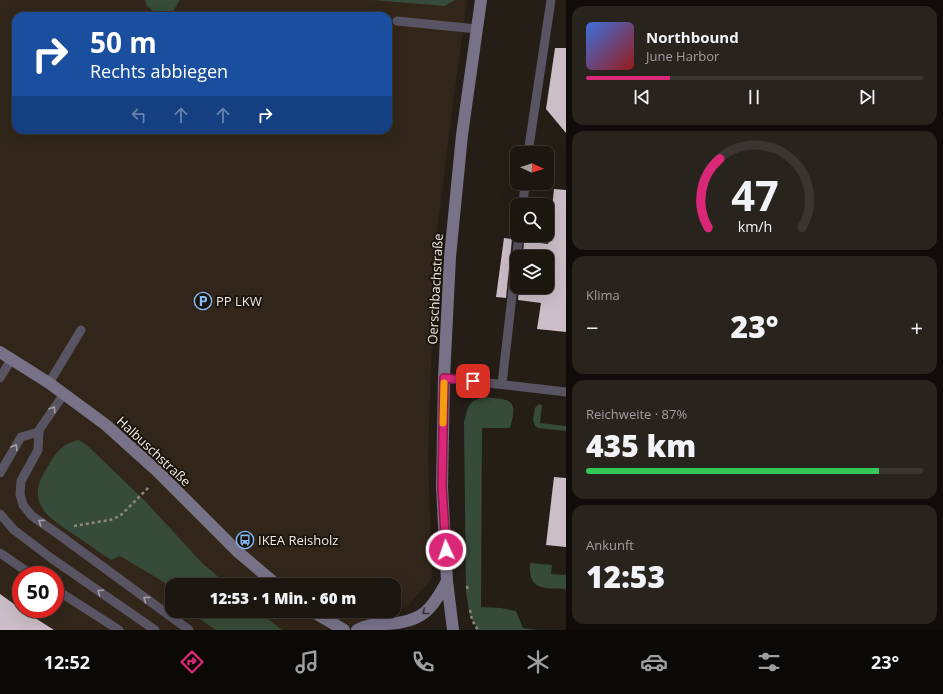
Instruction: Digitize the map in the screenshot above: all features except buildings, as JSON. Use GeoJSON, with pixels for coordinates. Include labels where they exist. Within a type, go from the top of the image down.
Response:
{"type":"FeatureCollection","features":[{"type":"Feature","properties":{"kind":"main road","name":"Oerschbachstraße"},"geometry":{"type":"LineString","coordinates":[[453,630],[448,581],[442,487],[444,378],[450,257],[462,135],[481,0]]}},
{"type":"Feature","properties":{"kind":"main road","name":"Halbuschstraße"},"geometry":{"type":"LineString","coordinates":[[0,352],[49,383],[106,425],[160,474],[238,552],[269,578]]}},
{"type":"Feature","properties":{"kind":"main road"},"geometry":{"type":"LineString","coordinates":[[357,630],[367,625],[415,620],[427,612],[437,600],[448,581]]}},
{"type":"Feature","properties":{"kind":"main road"},"geometry":{"type":"LineString","coordinates":[[324,618],[344,630]]}},
{"type":"Feature","properties":{"kind":"lane"},"geometry":{"type":"LineString","coordinates":[[529,146],[551,0]]}},
{"type":"Feature","properties":{"kind":"lane"},"geometry":{"type":"LineString","coordinates":[[397,21],[477,29]]}},
{"type":"Feature","properties":{"kind":"lane"},"geometry":{"type":"LineString","coordinates":[[502,384],[518,242]]}},
{"type":"Feature","properties":{"kind":"lane"},"geometry":{"type":"LineString","coordinates":[[49,383],[81,330]]}},
{"type":"Feature","properties":{"kind":"lane"},"geometry":{"type":"LineString","coordinates":[[0,378],[11,360]]}},
{"type":"Feature","properties":{"kind":"lane"},"geometry":{"type":"LineString","coordinates":[[444,378],[566,392]]}},
{"type":"Feature","properties":{"kind":"lane"},"geometry":{"type":"LineString","coordinates":[[64,394],[39,432],[38,450],[21,481],[20,494],[24,505],[32,516],[189,630]]}},
{"type":"Feature","properties":{"kind":"lane"},"geometry":{"type":"LineString","coordinates":[[0,473],[21,437],[39,432]]}},
{"type":"Feature","properties":{"kind":"lane"},"geometry":{"type":"LineString","coordinates":[[0,514],[14,530],[51,558],[155,630]]}},
{"type":"Feature","properties":{"kind":"lane"},"geometry":{"type":"LineString","coordinates":[[0,554],[18,566]]}},
{"type":"Feature","properties":{"kind":"lane"},"geometry":{"type":"LineString","coordinates":[[64,595],[119,630]]}},
{"type":"Feature","properties":{"kind":"path"},"geometry":{"type":"LineString","coordinates":[[58,534],[62,528],[110,520],[120,516],[141,496],[160,474]]}},
{"type":"Feature","properties":{"kind":"path"},"geometry":{"type":"LineString","coordinates":[[468,586],[468,598]]}},
{"type":"Feature","properties":{"kind":"path"},"geometry":{"type":"LineString","coordinates":[[468,605],[472,620],[478,630]]}},
{"type":"Feature","properties":{"kind":"shaded area"},"geometry":{"type":"Polygon","coordinates":[[[0,0],[467,0],[435,247],[428,456],[432,578],[406,608],[401,608],[401,578],[165,578],[165,618],[378,618],[377,630],[0,630],[0,0]]]}},
{"type":"Feature","properties":{"kind":"green space"},"geometry":{"type":"Polygon","coordinates":[[[145,0],[180,0],[172,12],[154,12],[147,6],[145,0]]]}},
{"type":"Feature","properties":{"kind":"green space"},"geometry":{"type":"Polygon","coordinates":[[[373,0],[455,0],[445,6],[373,0]]]}},
{"type":"Feature","properties":{"kind":"green space"},"geometry":{"type":"Polygon","coordinates":[[[485,397],[510,402],[513,406],[513,418],[510,428],[482,428],[481,607],[501,608],[516,611],[523,628],[538,630],[478,630],[470,616],[466,592],[464,422],[468,408],[472,402],[485,397]]]}},
{"type":"Feature","properties":{"kind":"green space"},"geometry":{"type":"Polygon","coordinates":[[[539,404],[542,405],[540,423],[566,426],[566,431],[538,428],[535,426],[533,420],[535,408],[539,404]]]}},
{"type":"Feature","properties":{"kind":"green space"},"geometry":{"type":"Polygon","coordinates":[[[79,440],[90,448],[145,501],[202,563],[220,578],[165,578],[165,583],[120,556],[111,560],[63,527],[46,513],[38,498],[38,489],[41,478],[60,449],[79,440]]]}},
{"type":"Feature","properties":{"kind":"green space"},"geometry":{"type":"Polygon","coordinates":[[[530,563],[552,565],[551,574],[566,575],[566,589],[544,588],[539,586],[532,579],[530,563]]]}},
{"type":"Feature","properties":{"kind":"green space"},"geometry":{"type":"Polygon","coordinates":[[[198,618],[267,618],[282,630],[216,630],[198,618]]]}},
{"type":"Feature","properties":{"kind":"slow traffic"},"geometry":{"type":"LineString","coordinates":[[443,423],[444,383]]}},
{"type":"Feature","properties":{"kind":"place","name":"PP LKW"},"geometry":{"type":"Point","coordinates":[203,301]}},
{"type":"Feature","properties":{"kind":"place","name":"IKEA Reisholz"},"geometry":{"type":"Point","coordinates":[245,540]}},
{"type":"Feature","properties":{"kind":"route"},"geometry":{"type":"LineString","coordinates":[[446,550],[442,487],[444,378],[473,381]]}}]}
